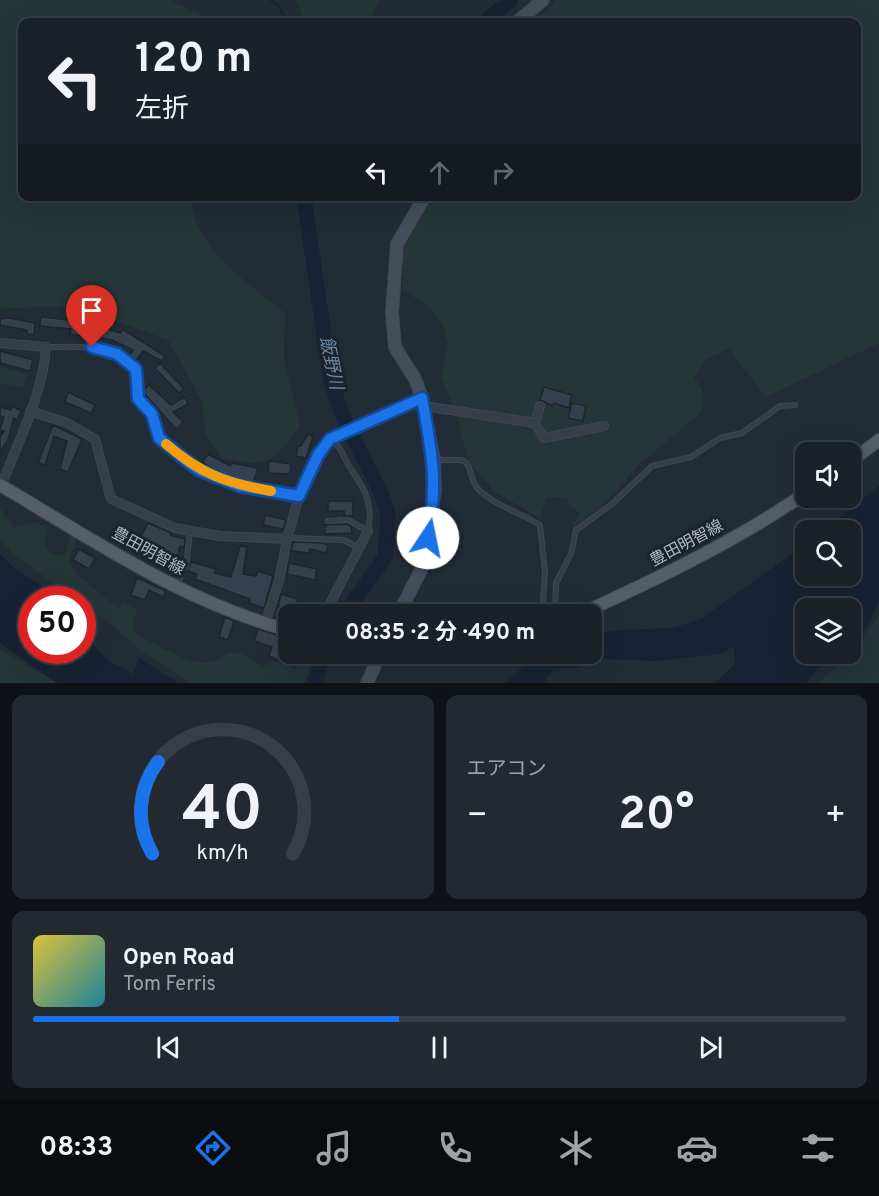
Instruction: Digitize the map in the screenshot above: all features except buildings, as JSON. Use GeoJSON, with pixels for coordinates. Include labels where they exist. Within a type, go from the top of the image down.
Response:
{"type":"FeatureCollection","features":[{"type":"Feature","properties":{"kind":"main road"},"geometry":{"type":"LineString","coordinates":[[522,18],[543,0]]}},
{"type":"Feature","properties":{"kind":"main road"},"geometry":{"type":"LineString","coordinates":[[404,604],[421,570],[434,505],[434,461],[423,402],[415,379],[395,347],[392,313],[397,244],[422,201]]}},
{"type":"Feature","properties":{"kind":"main road"},"geometry":{"type":"LineString","coordinates":[[861,454],[879,440]]}},
{"type":"Feature","properties":{"kind":"main road","name":"豊田明智線"},"geometry":{"type":"LineString","coordinates":[[1,485],[145,571],[265,624],[278,627]]}},
{"type":"Feature","properties":{"kind":"main road","name":"豊田明智線"},"geometry":{"type":"LineString","coordinates":[[602,604],[656,579],[758,525],[795,500]]}},
{"type":"Feature","properties":{"kind":"main road"},"geometry":{"type":"LineString","coordinates":[[367,683],[376,664]]}},
{"type":"Feature","properties":{"kind":"street"},"geometry":{"type":"LineString","coordinates":[[0,343],[46,347],[45,359],[30,411],[1,485]]}},
{"type":"Feature","properties":{"kind":"street"},"geometry":{"type":"LineString","coordinates":[[265,624],[279,580],[299,496],[318,455],[334,437],[362,424],[423,402],[535,423]]}},
{"type":"Feature","properties":{"kind":"street"},"geometry":{"type":"LineString","coordinates":[[540,406],[535,423],[544,438],[604,426]]}},
{"type":"Feature","properties":{"kind":"street"},"geometry":{"type":"LineString","coordinates":[[30,411],[67,423],[95,439],[111,499],[155,520],[190,532],[287,539]]}},
{"type":"Feature","properties":{"kind":"street"},"geometry":{"type":"LineString","coordinates":[[330,604],[368,531]]}},
{"type":"Feature","properties":{"kind":"lane"},"geometry":{"type":"LineString","coordinates":[[46,347],[92,347],[117,354],[136,369],[138,399],[152,414],[159,438],[177,453],[199,470],[240,486],[299,496]]}},
{"type":"Feature","properties":{"kind":"lane"},"geometry":{"type":"LineString","coordinates":[[555,604],[556,583],[571,554],[576,530],[612,504],[652,466],[691,457],[720,438],[742,433],[780,406],[795,405]]}},
{"type":"Feature","properties":{"kind":"lane"},"geometry":{"type":"LineString","coordinates":[[328,521],[348,520],[368,531],[371,508],[367,492],[334,437]]}},
{"type":"Feature","properties":{"kind":"lane"},"geometry":{"type":"LineString","coordinates":[[434,461],[463,460],[468,463],[477,488],[494,502],[517,510],[540,525],[545,572],[543,604]]}},
{"type":"Feature","properties":{"kind":"lane"},"geometry":{"type":"LineString","coordinates":[[178,587],[181,570],[186,567],[190,532]]}},
{"type":"Feature","properties":{"kind":"lane"},"geometry":{"type":"LineString","coordinates":[[287,539],[344,540],[360,549]]}},
{"type":"Feature","properties":{"kind":"shaded area"},"geometry":{"type":"Polygon","coordinates":[[[0,0],[169,0],[207,18],[18,18],[18,201],[191,201],[193,214],[200,231],[211,247],[240,277],[285,313],[284,359],[300,426],[282,448],[268,460],[250,463],[222,458],[206,434],[202,401],[168,340],[102,316],[57,306],[0,309],[0,0]]]}},
{"type":"Feature","properties":{"kind":"shaded area"},"geometry":{"type":"Polygon","coordinates":[[[296,0],[378,0],[372,18],[303,18],[296,0]]]}},
{"type":"Feature","properties":{"kind":"shaded area"},"geometry":{"type":"Polygon","coordinates":[[[556,0],[879,0],[879,343],[766,397],[729,349],[707,359],[694,377],[703,393],[702,411],[640,464],[601,507],[572,527],[580,513],[571,507],[566,497],[546,498],[540,518],[495,492],[468,461],[457,415],[441,377],[448,344],[443,325],[429,307],[403,290],[403,247],[423,210],[432,201],[861,201],[861,18],[533,18],[544,13],[556,0]]]}},
{"type":"Feature","properties":{"kind":"shaded area"},"geometry":{"type":"Polygon","coordinates":[[[0,367],[27,374],[23,387],[0,383],[0,367]]]}},
{"type":"Feature","properties":{"kind":"shaded area"},"geometry":{"type":"Polygon","coordinates":[[[0,508],[14,528],[33,522],[48,527],[44,542],[52,555],[65,555],[71,535],[77,538],[69,559],[74,572],[91,586],[57,586],[12,552],[0,539],[0,508]]]}},
{"type":"Feature","properties":{"kind":"shaded area"},"geometry":{"type":"Polygon","coordinates":[[[96,590],[118,608],[124,602],[137,610],[133,624],[136,634],[190,660],[209,662],[226,654],[239,653],[263,667],[272,661],[296,669],[298,664],[308,664],[309,669],[304,683],[191,683],[140,650],[96,614],[96,590]]]}},
{"type":"Feature","properties":{"kind":"shaded area"},"geometry":{"type":"Polygon","coordinates":[[[879,616],[879,683],[819,683],[839,664],[861,664],[861,640],[879,616]]]}},
{"type":"Feature","properties":{"kind":"shaded area"},"geometry":{"type":"Polygon","coordinates":[[[0,649],[18,660],[18,664],[26,664],[58,683],[0,683],[0,649]]]}},
{"type":"Feature","properties":{"kind":"water"},"geometry":{"type":"Polygon","coordinates":[[[879,486],[879,601],[871,620],[861,632],[861,598],[795,598],[795,664],[824,664],[806,683],[715,683],[735,664],[734,646],[721,654],[656,661],[602,659],[602,633],[673,628],[701,619],[795,552],[795,586],[861,586],[861,520],[837,520],[852,508],[861,508],[861,500],[879,486]]]}},
{"type":"Feature","properties":{"kind":"water"},"geometry":{"type":"Polygon","coordinates":[[[0,554],[13,567],[41,586],[18,586],[18,656],[0,643],[0,554]]]}},
{"type":"Feature","properties":{"kind":"water"},"geometry":{"type":"Polygon","coordinates":[[[96,647],[106,659],[133,674],[139,658],[179,683],[57,683],[30,664],[96,664],[96,647]]]}},
{"type":"Feature","properties":{"kind":"water"},"geometry":{"type":"Polygon","coordinates":[[[526,664],[589,664],[577,668],[554,669],[544,683],[505,683],[526,664]]]}},
{"type":"Feature","properties":{"kind":"waterway"},"geometry":{"type":"LineString","coordinates":[[270,0],[277,4],[286,18]]}},
{"type":"Feature","properties":{"kind":"waterway","name":"飯野川"},"geometry":{"type":"LineString","coordinates":[[490,18],[511,0]]}},
{"type":"Feature","properties":{"kind":"waterway","name":"飯野川"},"geometry":{"type":"LineString","coordinates":[[307,201],[305,205],[331,382],[344,419],[381,493],[388,514],[385,557],[352,604]]}},
{"type":"Feature","properties":{"kind":"waterway","name":"飯野川"},"geometry":{"type":"LineString","coordinates":[[315,683],[320,664]]}},
{"type":"Feature","properties":{"kind":"slow traffic"},"geometry":{"type":"LineString","coordinates":[[166,444],[199,470],[240,486],[271,491]]}},
{"type":"Feature","properties":{"kind":"route"},"geometry":{"type":"LineString","coordinates":[[92,347],[117,354],[136,369],[138,399],[152,414],[159,438],[199,470],[240,486],[299,496],[320,450],[330,439],[422,398],[434,461],[434,505],[428,538]]}}]}
